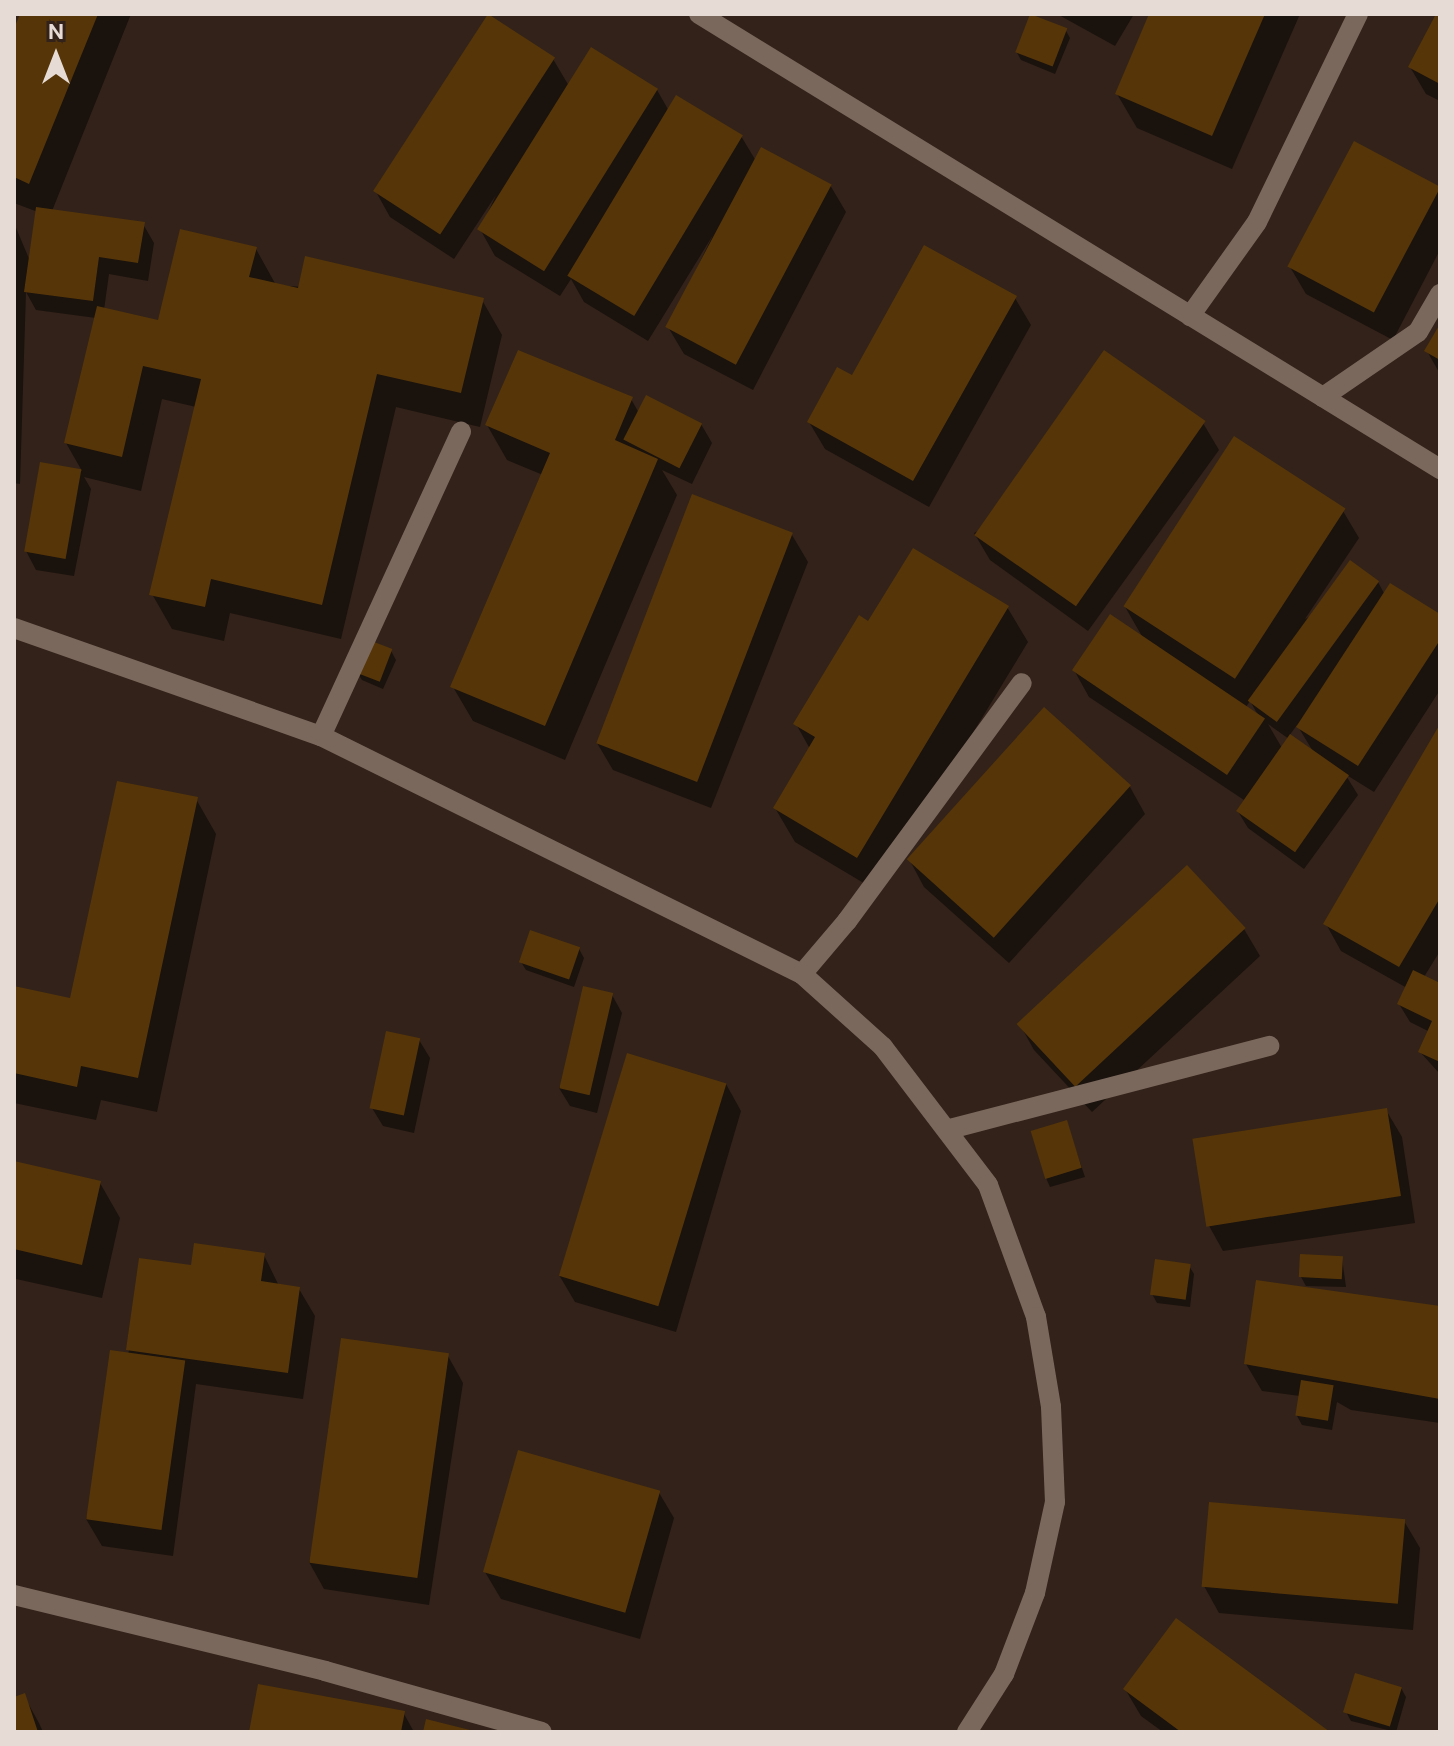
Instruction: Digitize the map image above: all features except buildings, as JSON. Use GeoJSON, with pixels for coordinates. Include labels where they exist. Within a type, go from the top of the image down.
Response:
{"type":"FeatureCollection","features":[{"type":"Feature","properties":{"kind":"street"},"geometry":{"type":"LineString","coordinates":[[699,14],[1440,469]]}},
{"type":"Feature","properties":{"kind":"street"},"geometry":{"type":"LineString","coordinates":[[1190,316],[1257,222],[1358,14]]}},
{"type":"Feature","properties":{"kind":"street"},"geometry":{"type":"LineString","coordinates":[[1323,397],[1418,332],[1440,294]]}},
{"type":"Feature","properties":{"kind":"street"},"geometry":{"type":"LineString","coordinates":[[321,736],[461,432]]}},
{"type":"Feature","properties":{"kind":"street"},"geometry":{"type":"LineString","coordinates":[[14,628],[321,736],[802,974],[883,1047],[950,1129],[988,1185],[1036,1317],[1051,1407],[1055,1502],[1035,1593],[1004,1674],[967,1732]]}},
{"type":"Feature","properties":{"kind":"street"},"geometry":{"type":"LineString","coordinates":[[802,974],[847,921],[1022,683]]}},
{"type":"Feature","properties":{"kind":"street"},"geometry":{"type":"LineString","coordinates":[[950,1129],[1269,1046]]}},
{"type":"Feature","properties":{"kind":"street"},"geometry":{"type":"LineString","coordinates":[[14,1595],[325,1671],[542,1732]]}}]}
